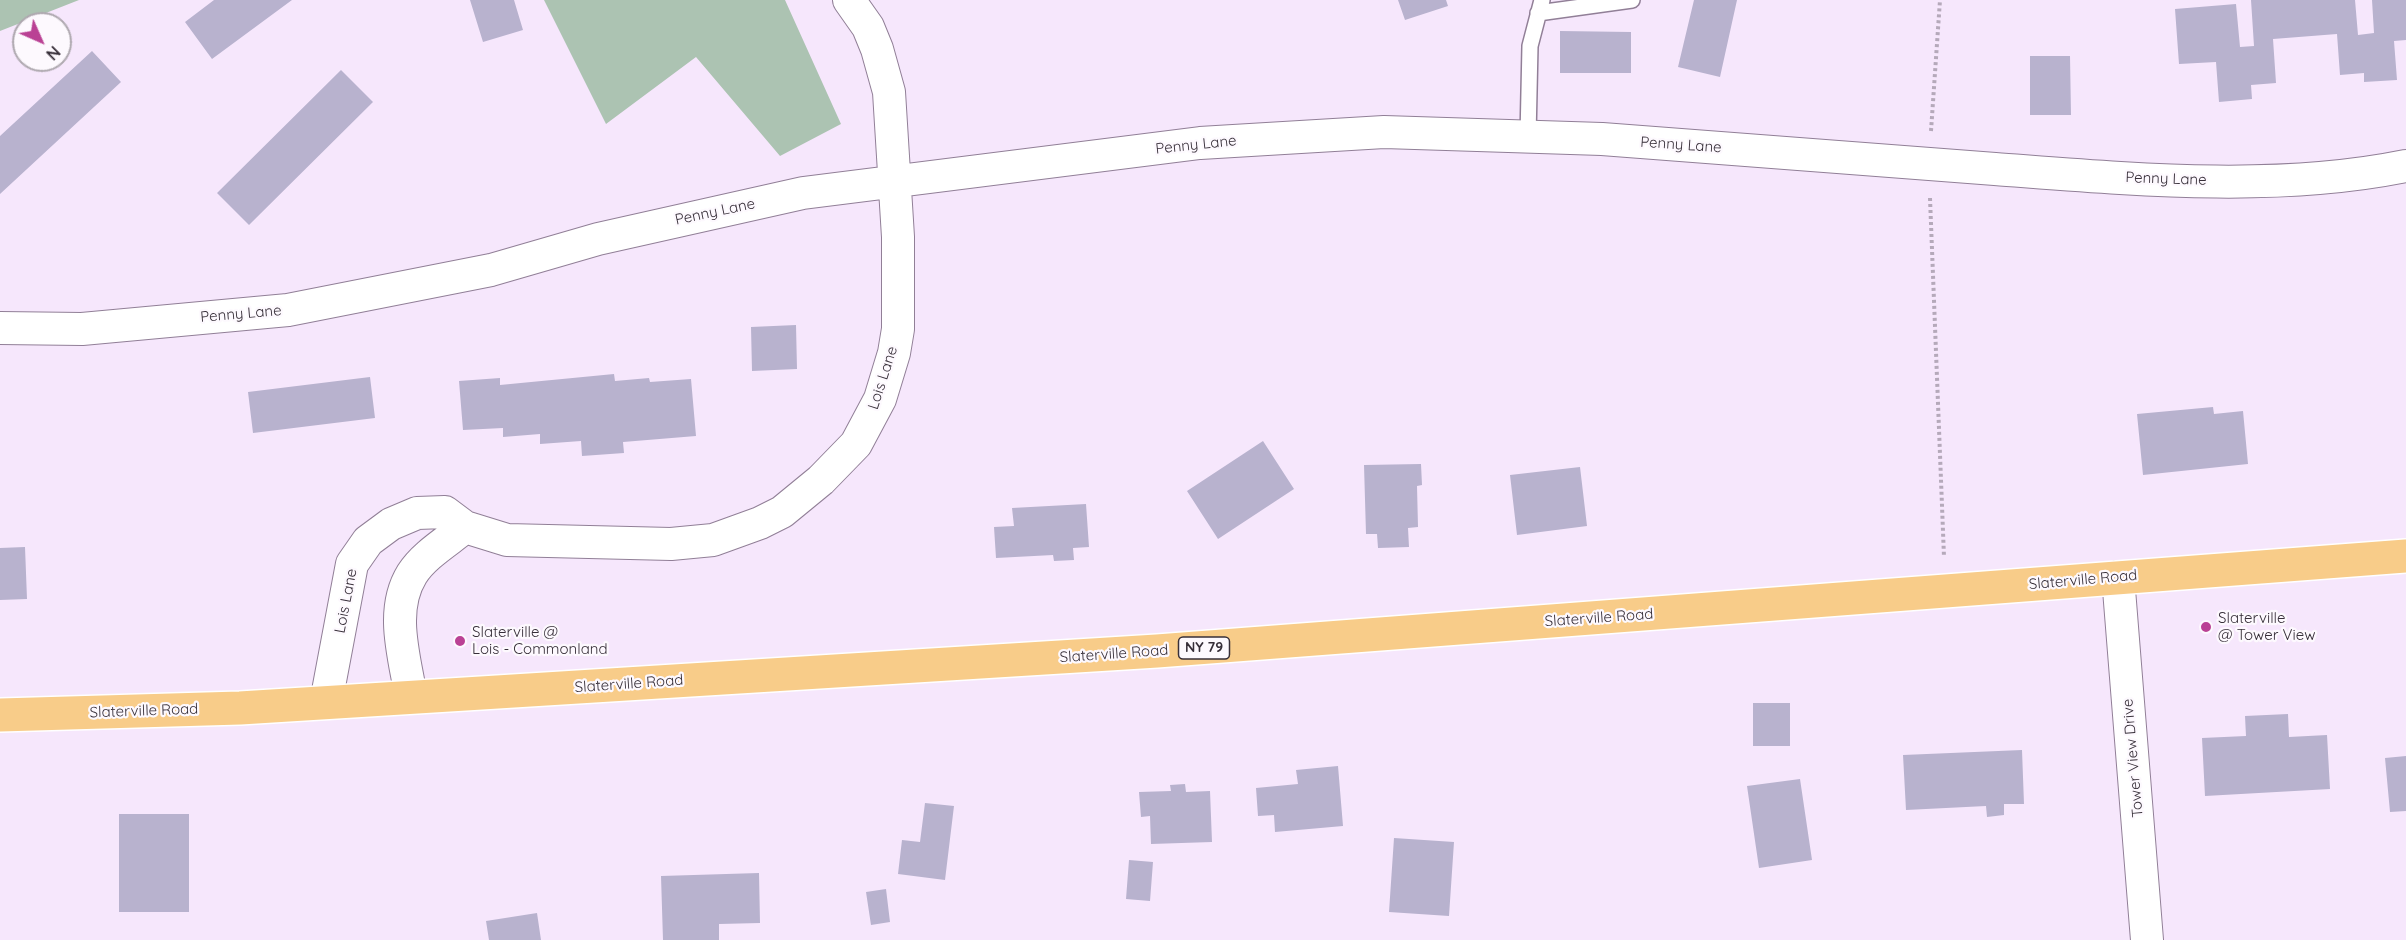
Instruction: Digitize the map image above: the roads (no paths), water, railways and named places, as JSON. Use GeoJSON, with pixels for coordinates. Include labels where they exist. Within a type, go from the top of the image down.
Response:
{"type":"FeatureCollection","features":[{"type":"Feature","properties":{"kind":"highway","name":"Slaterville Road"},"geometry":{"type":"LineString","coordinates":[[0,715],[240,708],[1157,651],[2406,556]]}},
{"type":"Feature","properties":{"kind":"street","name":"Lois Lane"},"geometry":{"type":"LineString","coordinates":[[327,702],[352,564],[368,541],[391,524],[417,513],[445,512],[465,527],[507,540],[670,544],[713,540],[760,523],[782,512],[821,480],[856,444],[880,399],[894,353],[898,328],[898,237],[889,92],[872,38],[849,0]]}},
{"type":"Feature","properties":{"kind":"street","name":"Penny Lane"},"geometry":{"type":"LineString","coordinates":[[0,328],[82,329],[288,310],[491,270],[598,239],[803,193],[1200,143],[1384,132],[1528,136],[1602,139],[2101,177],[2229,181],[2306,180],[2406,166]]}},
{"type":"Feature","properties":{"kind":"street"},"geometry":{"type":"LineString","coordinates":[[411,697],[399,623],[402,597],[412,573],[465,527]]}},
{"type":"Feature","properties":{"kind":"street","name":"Tower View Drive"},"geometry":{"type":"LineString","coordinates":[[2118,577],[2147,940]]}},
{"type":"Feature","properties":{"kind":"lane"},"geometry":{"type":"LineString","coordinates":[[1528,136],[1530,45],[1540,7],[1632,0]]}},
{"type":"Feature","properties":{"kind":"place","name":"Slaterville @ Tower View"},"geometry":{"type":"Point","coordinates":[2206,627]}},
{"type":"Feature","properties":{"kind":"place","name":"Slaterville @ Lois - Commonland"},"geometry":{"type":"Point","coordinates":[460,641]}}]}
